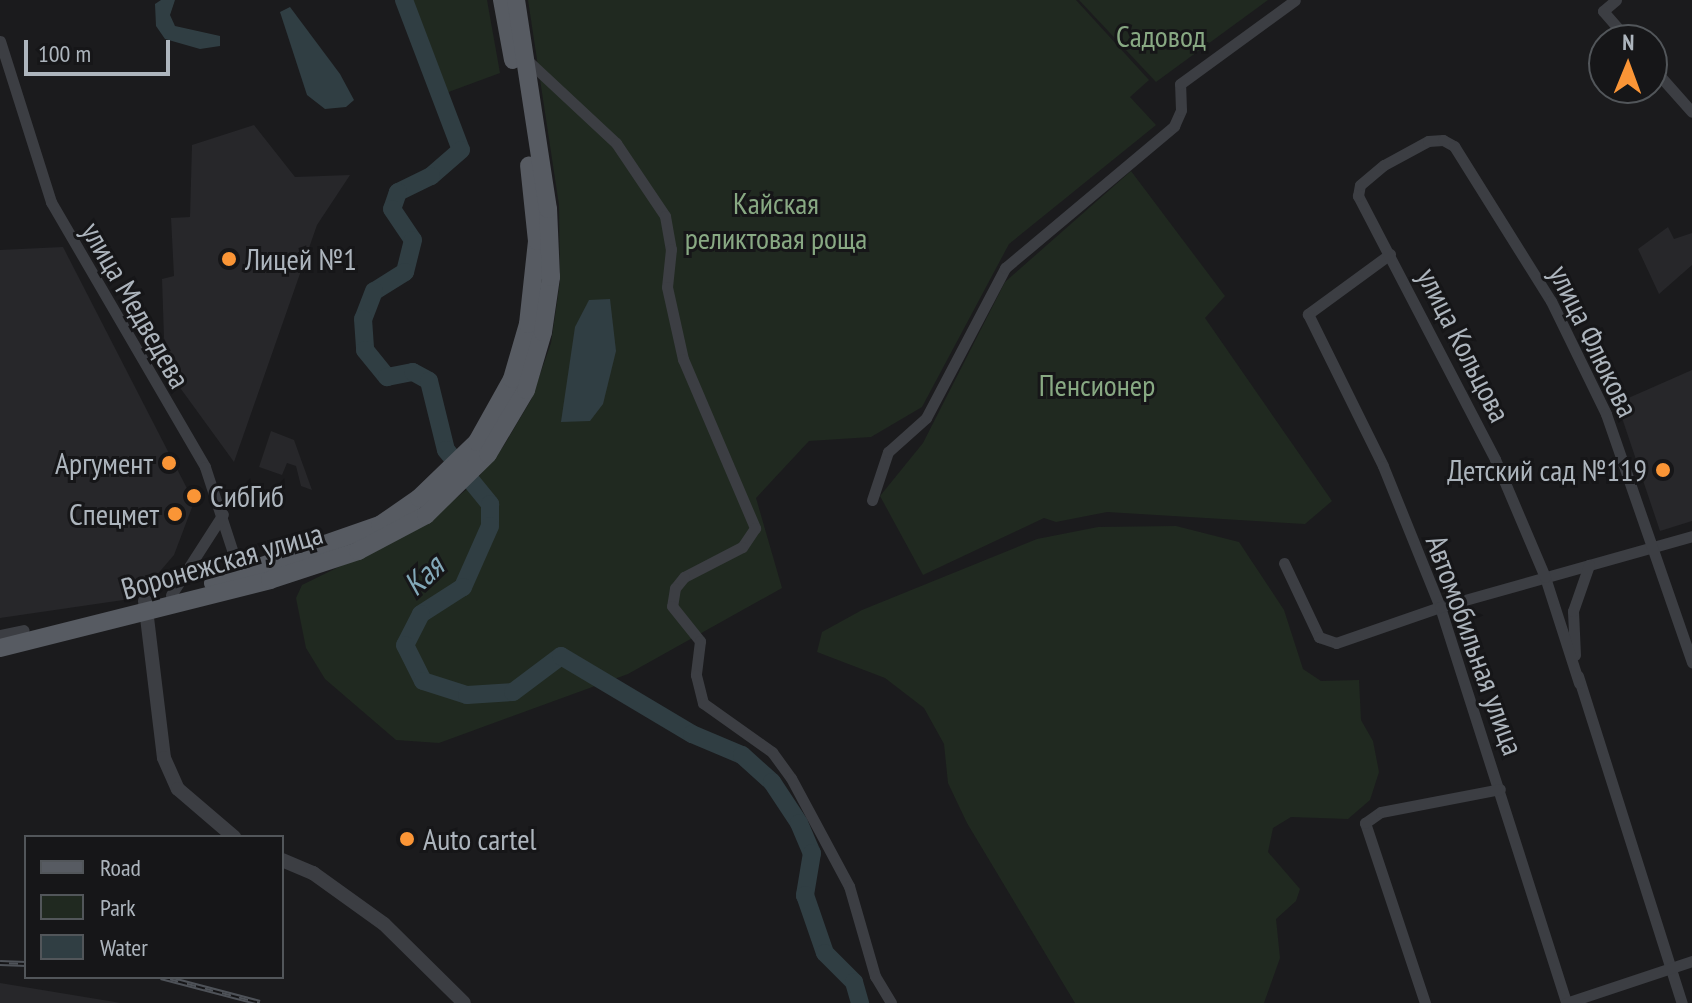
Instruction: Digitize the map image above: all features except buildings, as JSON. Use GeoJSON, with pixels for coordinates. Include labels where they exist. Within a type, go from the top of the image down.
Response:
{"type":"FeatureCollection","features":[{"type":"Feature","properties":{"kind":"main road"},"geometry":{"type":"LineString","coordinates":[[482,448],[512,379],[535,283],[535,213],[502,0]]}},
{"type":"Feature","properties":{"kind":"main road"},"geometry":{"type":"LineString","coordinates":[[482,448],[526,390],[543,332],[551,277],[548,209],[516,0]]}},
{"type":"Feature","properties":{"kind":"main road","name":"Воронежская улица"},"geometry":{"type":"LineString","coordinates":[[0,648],[358,551],[426,515],[440,490],[482,448]]}},
{"type":"Feature","properties":{"kind":"main road","name":"Воронежская улица"},"geometry":{"type":"LineString","coordinates":[[0,641],[23,630],[147,606],[171,595],[242,581]]}},
{"type":"Feature","properties":{"kind":"street"},"geometry":{"type":"LineString","coordinates":[[872,500],[888,452],[926,418],[1005,268],[1174,126],[1181,110],[1180,84],[1295,0]]}},
{"type":"Feature","properties":{"kind":"street"},"geometry":{"type":"LineString","coordinates":[[1614,24],[1603,11],[1616,0]]}},
{"type":"Feature","properties":{"kind":"street","name":"улица Медведева"},"geometry":{"type":"LineString","coordinates":[[0,41],[51,202],[205,467],[223,514],[242,581]]}},
{"type":"Feature","properties":{"kind":"street"},"geometry":{"type":"LineString","coordinates":[[524,56],[616,143],[665,216],[671,249],[667,287],[683,359],[749,507],[755,528],[751,540],[684,577],[675,588],[672,606],[700,641],[696,675],[703,703],[772,752],[849,886],[875,976],[891,1003]]}},
{"type":"Feature","properties":{"kind":"street"},"geometry":{"type":"LineString","coordinates":[[1668,85],[1692,112]]}},
{"type":"Feature","properties":{"kind":"street","name":"улица Кольцова"},"geometry":{"type":"LineString","coordinates":[[1454,146],[1443,140],[1428,141],[1360,185],[1358,196],[1495,459],[1545,577],[1682,1003]]}},
{"type":"Feature","properties":{"kind":"street","name":"улица Флюкова"},"geometry":{"type":"LineString","coordinates":[[1454,146],[1551,301],[1606,414],[1655,546],[1692,663]]}},
{"type":"Feature","properties":{"kind":"street","name":"Автомобильная улица"},"geometry":{"type":"LineString","coordinates":[[1390,254],[1308,314],[1383,466],[1440,607],[1566,1003]]}},
{"type":"Feature","properties":{"kind":"street"},"geometry":{"type":"LineString","coordinates":[[171,595],[223,514]]}},
{"type":"Feature","properties":{"kind":"street"},"geometry":{"type":"LineString","coordinates":[[1284,563],[1319,637],[1336,643],[1440,607],[1692,536]]}},
{"type":"Feature","properties":{"kind":"street","name":"улица Кольцова"},"geometry":{"type":"LineString","coordinates":[[1579,683],[1573,611],[1589,565]]}},
{"type":"Feature","properties":{"kind":"street"},"geometry":{"type":"LineString","coordinates":[[147,606],[164,758],[178,789],[232,835]]}},
{"type":"Feature","properties":{"kind":"street"},"geometry":{"type":"LineString","coordinates":[[0,635],[23,630]]}},
{"type":"Feature","properties":{"kind":"street"},"geometry":{"type":"LineString","coordinates":[[1425,1003],[1365,823],[1381,812],[1500,789]]}},
{"type":"Feature","properties":{"kind":"street"},"geometry":{"type":"LineString","coordinates":[[284,861],[313,873],[384,924],[464,1003]]}},
{"type":"Feature","properties":{"kind":"street"},"geometry":{"type":"LineString","coordinates":[[1566,1003],[1692,961]]}},
{"type":"Feature","properties":{"kind":"shaded area"},"geometry":{"type":"Polygon","coordinates":[[[254,125],[295,177],[350,175],[317,225],[234,462],[165,367],[162,279],[174,276],[171,218],[190,217],[192,145],[254,125]]]}},
{"type":"Feature","properties":{"kind":"shaded area"},"geometry":{"type":"Polygon","coordinates":[[[1668,227],[1674,239],[1692,233],[1692,265],[1659,294],[1638,249],[1668,227]]]}},
{"type":"Feature","properties":{"kind":"shaded area"},"geometry":{"type":"Polygon","coordinates":[[[63,247],[194,502],[174,555],[137,598],[0,618],[0,250],[63,247]]]}},
{"type":"Feature","properties":{"kind":"shaded area"},"geometry":{"type":"Polygon","coordinates":[[[1692,370],[1692,521],[1660,531],[1617,403],[1692,370]]]}},
{"type":"Feature","properties":{"kind":"shaded area"},"geometry":{"type":"Polygon","coordinates":[[[271,431],[294,440],[312,490],[301,486],[296,466],[287,463],[282,475],[259,467],[271,431]]]}},
{"type":"Feature","properties":{"kind":"shaded area"},"geometry":{"type":"Polygon","coordinates":[[[0,983],[121,1003],[0,1003],[0,983]]]}},
{"type":"Feature","properties":{"kind":"green space"},"geometry":{"type":"Polygon","coordinates":[[[398,0],[487,0],[500,73],[435,97],[398,0]]]}},
{"type":"Feature","properties":{"kind":"green space","name":"Кайская реликтовая роща"},"geometry":{"type":"Polygon","coordinates":[[[528,0],[1076,0],[1149,80],[1130,97],[1156,125],[1009,244],[922,407],[871,437],[809,441],[756,498],[782,588],[628,674],[439,743],[396,740],[325,679],[306,648],[296,598],[302,585],[420,527],[471,486],[503,447],[531,400],[551,343],[560,282],[559,205],[528,0]]]}},
{"type":"Feature","properties":{"kind":"green space","name":"Садовод"},"geometry":{"type":"Polygon","coordinates":[[[1079,0],[1268,0],[1156,82],[1079,0]]]}},
{"type":"Feature","properties":{"kind":"green space","name":"Пенсионер"},"geometry":{"type":"Polygon","coordinates":[[[1131,171],[1225,296],[1205,318],[1332,501],[1305,524],[1107,512],[1056,522],[1044,518],[923,575],[880,496],[923,443],[1005,282],[1131,171]]]}},
{"type":"Feature","properties":{"kind":"green space"},"geometry":{"type":"Polygon","coordinates":[[[1176,526],[1239,542],[1284,610],[1303,669],[1321,681],[1359,680],[1361,720],[1373,741],[1379,772],[1370,800],[1348,819],[1291,817],[1273,828],[1268,852],[1300,889],[1296,901],[1276,919],[1280,958],[1264,1003],[1075,1003],[967,823],[948,783],[944,744],[924,708],[885,678],[817,652],[822,632],[862,610],[1037,539],[1098,527],[1176,526]]]}},
{"type":"Feature","properties":{"kind":"water"},"geometry":{"type":"Polygon","coordinates":[[[161,0],[175,0],[170,15],[175,26],[220,36],[220,46],[200,49],[165,39],[156,26],[155,4],[161,0]]]}},
{"type":"Feature","properties":{"kind":"water"},"geometry":{"type":"Polygon","coordinates":[[[290,7],[340,74],[354,100],[346,107],[325,109],[307,95],[280,12],[290,7]]]}},
{"type":"Feature","properties":{"kind":"water"},"geometry":{"type":"Polygon","coordinates":[[[610,299],[616,351],[603,404],[590,421],[561,422],[575,327],[589,300],[610,299]]]}},
{"type":"Feature","properties":{"kind":"waterway","name":"Кая"},"geometry":{"type":"LineString","coordinates":[[404,0],[461,150],[431,176],[398,192],[392,209],[413,240],[405,272],[374,291],[363,319],[365,350],[387,377],[413,372],[429,381],[446,450],[490,504],[490,526],[463,587],[421,614],[405,645],[423,681],[467,695],[513,692],[561,656],[692,734],[742,755],[772,782],[799,823],[812,853],[805,895],[825,953],[854,982],[860,1003]]}},
{"type":"Feature","properties":{"kind":"railway"},"geometry":{"type":"LineString","coordinates":[[0,963],[24,964]]}},
{"type":"Feature","properties":{"kind":"railway"},"geometry":{"type":"LineString","coordinates":[[169,979],[260,1003]]}},
{"type":"Feature","properties":{"kind":"place","name":"Лицей №1"},"geometry":{"type":"Point","coordinates":[229,259]}},
{"type":"Feature","properties":{"kind":"place","name":"Аргумент"},"geometry":{"type":"Point","coordinates":[169,463]}},
{"type":"Feature","properties":{"kind":"place","name":"Детский сад №119"},"geometry":{"type":"Point","coordinates":[1663,470]}},
{"type":"Feature","properties":{"kind":"place","name":"СибГиб"},"geometry":{"type":"Point","coordinates":[194,496]}},
{"type":"Feature","properties":{"kind":"place","name":"Спецмет"},"geometry":{"type":"Point","coordinates":[175,514]}},
{"type":"Feature","properties":{"kind":"place","name":"Auto cartel"},"geometry":{"type":"Point","coordinates":[407,839]}}]}
